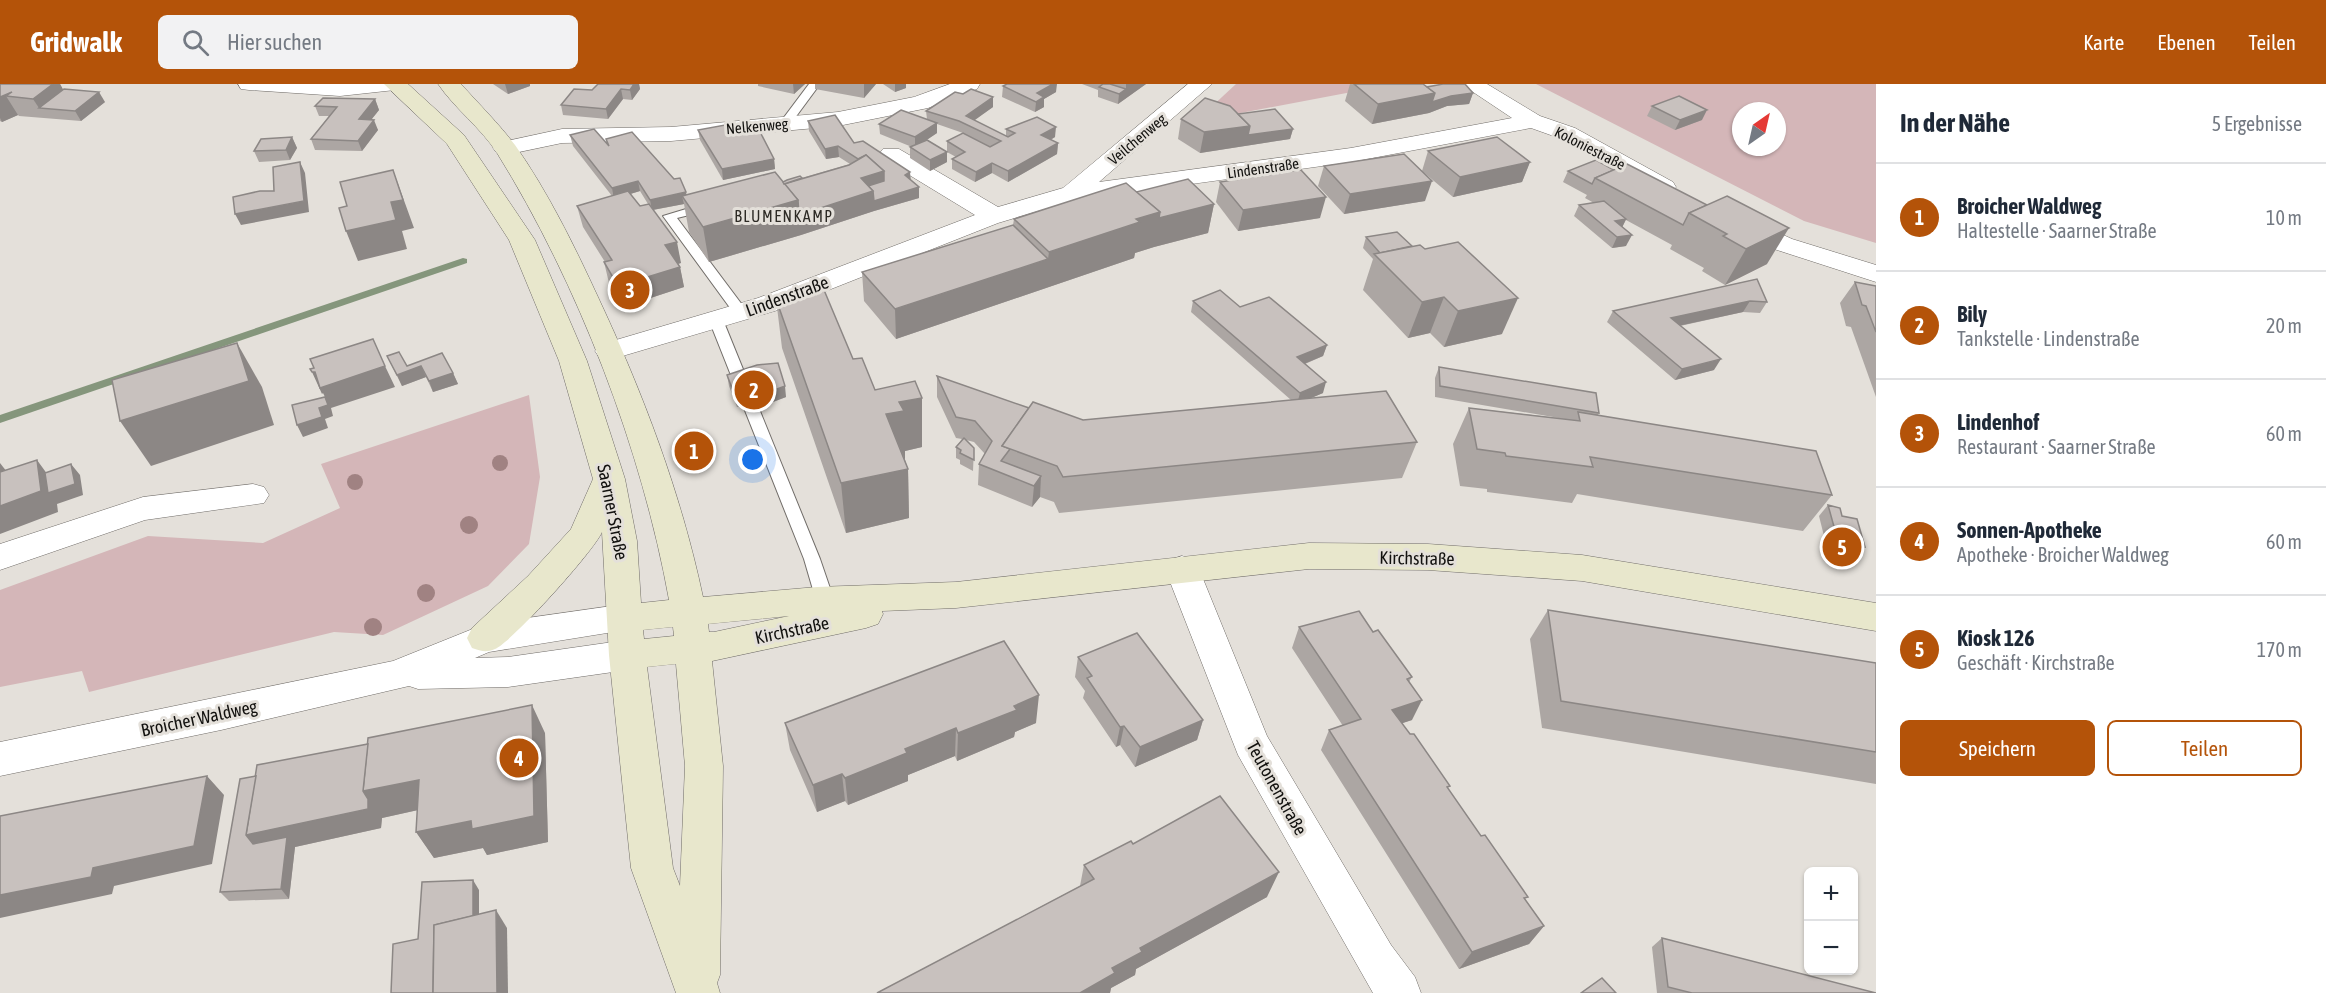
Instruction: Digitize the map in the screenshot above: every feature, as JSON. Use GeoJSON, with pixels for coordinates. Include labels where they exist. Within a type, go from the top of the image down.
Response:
{"type":"FeatureCollection","features":[{"type":"Feature","properties":{"kind":"main road","name":"Saarner Straße"},"geometry":{"type":"LineString","coordinates":[[395,84],[456,140],[522,240],[562,329],[609,479],[620,541],[627,636],[652,868],[697,992]]}},
{"type":"Feature","properties":{"kind":"main road","name":"Saarner Straße"},"geometry":{"type":"LineString","coordinates":[[449,84],[505,148],[557,236],[609,351],[652,468],[678,557],[691,631],[704,766],[697,992]]}},
{"type":"Feature","properties":{"kind":"main road"},"geometry":{"type":"LineString","coordinates":[[484,638],[540,585],[584,536],[609,479]]}},
{"type":"Feature","properties":{"kind":"main road","name":"Kirchstraße"},"geometry":{"type":"LineString","coordinates":[[627,636],[691,631],[956,595],[1310,556],[1466,559],[1582,568],[1876,617]]}},
{"type":"Feature","properties":{"kind":"main road","name":"Kirchstraße"},"geometry":{"type":"LineString","coordinates":[[691,631],[825,600],[956,595]]}},
{"type":"Feature","properties":{"kind":"street"},"geometry":{"type":"LineString","coordinates":[[249,84],[341,92],[364,91],[395,84]]}},
{"type":"Feature","properties":{"kind":"street","name":"Nelkenweg"},"geometry":{"type":"LineString","coordinates":[[505,148],[562,136],[670,134],[838,119],[920,103],[969,84]]}},
{"type":"Feature","properties":{"kind":"street","name":"Veilchenweg"},"geometry":{"type":"LineString","coordinates":[[1072,193],[1202,84]]}},
{"type":"Feature","properties":{"kind":"street","name":"Koloniestraße"},"geometry":{"type":"LineString","coordinates":[[1472,84],[1532,121],[1567,133],[1689,199]]}},
{"type":"Feature","properties":{"kind":"street","name":"Lindenstraße"},"geometry":{"type":"LineString","coordinates":[[609,351],[728,317],[995,216],[1072,193],[1351,155],[1532,121]]}},
{"type":"Feature","properties":{"kind":"street"},"geometry":{"type":"LineString","coordinates":[[891,154],[995,216]]}},
{"type":"Feature","properties":{"kind":"street"},"geometry":{"type":"LineString","coordinates":[[1720,214],[1783,243],[1876,274]]}},
{"type":"Feature","properties":{"kind":"street"},"geometry":{"type":"LineString","coordinates":[[0,557],[143,509],[253,495]]}},
{"type":"Feature","properties":{"kind":"street","name":"Teutonenstraße"},"geometry":{"type":"LineString","coordinates":[[1182,569],[1251,743],[1376,960],[1399,993]]}},
{"type":"Feature","properties":{"kind":"street","name":"Broicher Waldweg"},"geometry":{"type":"LineString","coordinates":[[0,759],[398,675],[484,638],[627,636]]}},
{"type":"Feature","properties":{"kind":"street","name":"Broicher Waldweg"},"geometry":{"type":"LineString","coordinates":[[398,675],[508,672],[627,636]]}},
{"type":"Feature","properties":{"kind":"lane"},"geometry":{"type":"LineString","coordinates":[[785,124],[815,84]]}},
{"type":"Feature","properties":{"kind":"lane"},"geometry":{"type":"LineString","coordinates":[[724,202],[669,216],[728,317],[825,600]]}},
{"type":"Feature","properties":{"kind":"shaded area"},"geometry":{"type":"Polygon","coordinates":[[[1236,84],[1394,84],[1225,116],[1208,110],[1236,84]]]}},
{"type":"Feature","properties":{"kind":"shaded area"},"geometry":{"type":"Polygon","coordinates":[[[1536,84],[1876,84],[1876,243],[1804,221],[1536,84]]]}},
{"type":"Feature","properties":{"kind":"shaded area"},"geometry":{"type":"Polygon","coordinates":[[[529,395],[540,477],[529,544],[488,586],[383,635],[334,632],[89,692],[82,671],[0,687],[0,590],[148,536],[263,543],[340,508],[321,464],[529,395]]]}},
{"type":"Feature","properties":{"kind":"building"},"geometry":{"type":"Polygon","coordinates":[[[0,84],[53,84],[33,99],[6,96],[12,92],[0,97],[0,84]]]}},
{"type":"Feature","properties":{"kind":"building"},"geometry":{"type":"Polygon","coordinates":[[[598,84],[634,84],[630,90],[621,89],[606,109],[561,105],[574,89],[592,90],[598,84]]]}},
{"type":"Feature","properties":{"kind":"building"},"geometry":{"type":"Polygon","coordinates":[[[1007,84],[1053,84],[1037,93],[1044,97],[1036,102],[1003,86],[1007,84]]]}},
{"type":"Feature","properties":{"kind":"building"},"geometry":{"type":"Polygon","coordinates":[[[1103,84],[1126,89],[1119,94],[1099,87],[1103,84]]]}},
{"type":"Feature","properties":{"kind":"building"},"geometry":{"type":"Polygon","coordinates":[[[1354,84],[1423,84],[1435,93],[1378,104],[1354,84]]]}},
{"type":"Feature","properties":{"kind":"building"},"geometry":{"type":"Polygon","coordinates":[[[1465,84],[1473,93],[1432,102],[1435,93],[1427,87],[1465,84]]]}},
{"type":"Feature","properties":{"kind":"building"},"geometry":{"type":"Polygon","coordinates":[[[64,89],[99,92],[75,111],[39,108],[64,89]]]}},
{"type":"Feature","properties":{"kind":"building"},"geometry":{"type":"Polygon","coordinates":[[[971,89],[993,97],[966,116],[1008,137],[1015,133],[1006,129],[1037,117],[1056,127],[1041,135],[1058,143],[1008,171],[992,163],[976,172],[952,159],[965,152],[947,141],[963,133],[990,147],[1001,141],[959,121],[926,111],[955,92],[963,94],[971,89]]]}},
{"type":"Feature","properties":{"kind":"building"},"geometry":{"type":"Polygon","coordinates":[[[1679,96],[1707,110],[1680,120],[1652,106],[1679,96]]]}},
{"type":"Feature","properties":{"kind":"building"},"geometry":{"type":"Polygon","coordinates":[[[323,98],[375,99],[359,119],[374,120],[358,141],[311,139],[337,107],[315,106],[323,98]]]}},
{"type":"Feature","properties":{"kind":"building"},"geometry":{"type":"Polygon","coordinates":[[[1205,98],[1230,106],[1250,126],[1204,132],[1181,119],[1205,98]]]}},
{"type":"Feature","properties":{"kind":"building"},"geometry":{"type":"Polygon","coordinates":[[[1275,109],[1293,129],[1248,135],[1250,126],[1238,114],[1275,109]]]}},
{"type":"Feature","properties":{"kind":"building"},"geometry":{"type":"Polygon","coordinates":[[[901,110],[937,123],[915,137],[879,124],[901,110]]]}},
{"type":"Feature","properties":{"kind":"building"},"geometry":{"type":"Polygon","coordinates":[[[835,115],[854,143],[863,141],[910,172],[905,175],[919,187],[874,201],[873,191],[868,186],[884,181],[884,171],[866,155],[858,159],[838,146],[825,149],[808,121],[835,115]]]}},
{"type":"Feature","properties":{"kind":"building"},"geometry":{"type":"Polygon","coordinates":[[[725,125],[728,131],[757,126],[774,159],[722,169],[698,130],[725,125]]]}},
{"type":"Feature","properties":{"kind":"building"},"geometry":{"type":"Polygon","coordinates":[[[594,129],[609,146],[606,139],[632,132],[674,179],[680,178],[686,192],[650,200],[638,181],[612,188],[570,135],[594,129]]]}},
{"type":"Feature","properties":{"kind":"building"},"geometry":{"type":"Polygon","coordinates":[[[292,137],[286,150],[254,151],[261,139],[292,137]]]}},
{"type":"Feature","properties":{"kind":"building"},"geometry":{"type":"Polygon","coordinates":[[[1497,137],[1530,162],[1460,177],[1428,151],[1497,137]]]}},
{"type":"Feature","properties":{"kind":"building"},"geometry":{"type":"Polygon","coordinates":[[[927,140],[947,152],[930,160],[910,147],[927,140]]]}},
{"type":"Feature","properties":{"kind":"building"},"geometry":{"type":"Polygon","coordinates":[[[1404,154],[1432,181],[1350,194],[1324,166],[1404,154]]]}},
{"type":"Feature","properties":{"kind":"building"},"geometry":{"type":"Polygon","coordinates":[[[866,155],[884,171],[861,178],[873,191],[799,215],[798,200],[784,184],[849,165],[866,155]]]}},
{"type":"Feature","properties":{"kind":"building"},"geometry":{"type":"Polygon","coordinates":[[[1596,160],[1614,170],[1595,178],[1592,184],[1568,171],[1596,160]]]}},
{"type":"Feature","properties":{"kind":"building"},"geometry":{"type":"Polygon","coordinates":[[[300,162],[304,201],[235,214],[233,197],[260,191],[274,191],[273,167],[300,162]]]}},
{"type":"Feature","properties":{"kind":"building"},"geometry":{"type":"Polygon","coordinates":[[[1627,164],[1707,205],[1689,213],[1683,225],[1595,178],[1627,164]]]}},
{"type":"Feature","properties":{"kind":"building"},"geometry":{"type":"Polygon","coordinates":[[[393,170],[403,200],[391,202],[396,220],[346,231],[339,208],[347,206],[340,182],[393,170]]]}},
{"type":"Feature","properties":{"kind":"building"},"geometry":{"type":"Polygon","coordinates":[[[1301,170],[1326,197],[1243,210],[1220,182],[1301,170]]]}},
{"type":"Feature","properties":{"kind":"building"},"geometry":{"type":"Polygon","coordinates":[[[775,172],[798,200],[703,227],[682,196],[775,172]]]}},
{"type":"Feature","properties":{"kind":"building"},"geometry":{"type":"Polygon","coordinates":[[[800,176],[802,178],[784,184],[783,182],[787,180],[800,176]]]}},
{"type":"Feature","properties":{"kind":"building"},"geometry":{"type":"Polygon","coordinates":[[[1188,179],[1214,204],[1159,218],[1160,212],[1136,192],[1188,179]]]}},
{"type":"Feature","properties":{"kind":"building"},"geometry":{"type":"Polygon","coordinates":[[[1126,183],[1160,212],[1136,219],[1140,222],[1049,252],[1014,219],[1126,183]]]}},
{"type":"Feature","properties":{"kind":"building"},"geometry":{"type":"Polygon","coordinates":[[[628,191],[640,206],[649,204],[677,242],[665,245],[680,267],[618,286],[604,262],[612,260],[577,206],[628,191]]]}},
{"type":"Feature","properties":{"kind":"building"},"geometry":{"type":"Polygon","coordinates":[[[1727,196],[1789,228],[1746,249],[1723,236],[1727,234],[1689,213],[1727,196]]]}},
{"type":"Feature","properties":{"kind":"building"},"geometry":{"type":"Polygon","coordinates":[[[1604,201],[1626,219],[1615,221],[1632,235],[1617,237],[1579,205],[1604,201]]]}},
{"type":"Feature","properties":{"kind":"building"},"geometry":{"type":"Polygon","coordinates":[[[1013,225],[1048,259],[895,309],[862,272],[1013,225]]]}},
{"type":"Feature","properties":{"kind":"building"},"geometry":{"type":"Polygon","coordinates":[[[1397,232],[1412,246],[1380,253],[1366,237],[1397,232]]]}},
{"type":"Feature","properties":{"kind":"building"},"geometry":{"type":"Polygon","coordinates":[[[1458,242],[1518,298],[1458,311],[1444,297],[1422,302],[1374,254],[1420,245],[1425,249],[1458,242]]]}},
{"type":"Feature","properties":{"kind":"building"},"geometry":{"type":"Polygon","coordinates":[[[1757,279],[1767,302],[1750,301],[1671,318],[1721,359],[1682,369],[1613,311],[1757,279]]]}},
{"type":"Feature","properties":{"kind":"building"},"geometry":{"type":"Polygon","coordinates":[[[1855,282],[1876,286],[1876,332],[1866,306],[1862,305],[1855,282]]]}},
{"type":"Feature","properties":{"kind":"building"},"geometry":{"type":"Polygon","coordinates":[[[824,290],[853,359],[862,358],[875,390],[915,381],[922,398],[899,402],[904,411],[886,414],[908,469],[841,483],[776,299],[824,290]]]}},
{"type":"Feature","properties":{"kind":"building"},"geometry":{"type":"Polygon","coordinates":[[[1220,290],[1240,307],[1269,297],[1327,345],[1297,357],[1326,382],[1300,393],[1193,301],[1220,290]]]}},
{"type":"Feature","properties":{"kind":"building"},"geometry":{"type":"Polygon","coordinates":[[[373,339],[385,366],[320,388],[315,372],[310,369],[314,368],[310,359],[373,339]]]}},
{"type":"Feature","properties":{"kind":"building"},"geometry":{"type":"Polygon","coordinates":[[[237,343],[249,381],[120,421],[112,380],[237,343]]]}},
{"type":"Feature","properties":{"kind":"building"},"geometry":{"type":"Polygon","coordinates":[[[399,352],[407,366],[442,353],[453,373],[429,381],[421,366],[397,375],[387,356],[399,352]]]}},
{"type":"Feature","properties":{"kind":"building"},"geometry":{"type":"Polygon","coordinates":[[[778,363],[785,386],[764,394],[735,396],[727,375],[757,365],[778,363]]]}},
{"type":"Feature","properties":{"kind":"building"},"geometry":{"type":"Polygon","coordinates":[[[1439,367],[1596,393],[1599,413],[1440,386],[1439,367]]]}},
{"type":"Feature","properties":{"kind":"building"},"geometry":{"type":"Polygon","coordinates":[[[937,376],[1029,408],[1002,446],[1010,449],[1001,461],[1041,476],[1034,486],[979,464],[992,441],[975,421],[956,417],[937,376]]]}},
{"type":"Feature","properties":{"kind":"building"},"geometry":{"type":"Polygon","coordinates":[[[1386,391],[1417,442],[1063,477],[1057,466],[1002,446],[1033,402],[1083,420],[1386,391]]]}},
{"type":"Feature","properties":{"kind":"building"},"geometry":{"type":"Polygon","coordinates":[[[325,397],[328,405],[319,408],[322,417],[297,425],[292,405],[325,397]]]}},
{"type":"Feature","properties":{"kind":"building"},"geometry":{"type":"Polygon","coordinates":[[[1469,408],[1580,421],[1578,412],[1816,451],[1832,495],[1590,457],[1593,467],[1506,456],[1505,453],[1477,449],[1469,408]]]}},
{"type":"Feature","properties":{"kind":"building"},"geometry":{"type":"Polygon","coordinates":[[[964,438],[974,448],[974,460],[960,453],[961,450],[956,447],[964,438]]]}},
{"type":"Feature","properties":{"kind":"building"},"geometry":{"type":"Polygon","coordinates":[[[37,460],[41,491],[0,506],[0,472],[37,460]]]}},
{"type":"Feature","properties":{"kind":"building"},"geometry":{"type":"Polygon","coordinates":[[[71,464],[75,484],[48,493],[45,473],[71,464]]]}},
{"type":"Feature","properties":{"kind":"building"},"geometry":{"type":"Polygon","coordinates":[[[1828,505],[1840,508],[1842,516],[1857,519],[1865,547],[1838,541],[1828,505]]]}},
{"type":"Feature","properties":{"kind":"building"},"geometry":{"type":"Polygon","coordinates":[[[1548,610],[1876,663],[1876,752],[1561,701],[1548,610]]]}},
{"type":"Feature","properties":{"kind":"building"},"geometry":{"type":"Polygon","coordinates":[[[1359,611],[1373,632],[1378,630],[1412,677],[1407,679],[1422,700],[1392,710],[1410,734],[1414,734],[1481,836],[1485,835],[1528,897],[1524,898],[1544,926],[1472,952],[1329,730],[1361,719],[1299,627],[1359,611]]]}},
{"type":"Feature","properties":{"kind":"building"},"geometry":{"type":"Polygon","coordinates":[[[1137,633],[1203,720],[1140,747],[1124,726],[1120,727],[1087,678],[1092,676],[1078,657],[1137,633]]]}},
{"type":"Feature","properties":{"kind":"building"},"geometry":{"type":"Polygon","coordinates":[[[1004,641],[1039,695],[1014,706],[1017,710],[958,733],[956,728],[905,749],[907,753],[845,778],[842,774],[813,785],[785,723],[1004,641]]]}},
{"type":"Feature","properties":{"kind":"building"},"geometry":{"type":"Polygon","coordinates":[[[532,705],[534,816],[472,829],[471,821],[416,832],[419,780],[363,791],[368,738],[532,705]]]}},
{"type":"Feature","properties":{"kind":"building"},"geometry":{"type":"Polygon","coordinates":[[[368,744],[363,791],[368,799],[368,809],[246,835],[257,765],[368,744]]]}},
{"type":"Feature","properties":{"kind":"building"},"geometry":{"type":"Polygon","coordinates":[[[207,776],[194,846],[93,868],[91,877],[0,895],[0,816],[207,776]]]}},
{"type":"Feature","properties":{"kind":"building"},"geometry":{"type":"Polygon","coordinates":[[[256,776],[246,835],[253,844],[287,837],[281,889],[220,892],[240,779],[256,776]]]}},
{"type":"Feature","properties":{"kind":"building"},"geometry":{"type":"Polygon","coordinates":[[[1220,796],[1279,872],[1140,948],[1142,952],[1112,968],[1115,973],[1080,993],[877,993],[1094,879],[1084,865],[1131,841],[1133,844],[1220,796]]]}},
{"type":"Feature","properties":{"kind":"building"},"geometry":{"type":"Polygon","coordinates":[[[473,880],[473,916],[434,925],[433,993],[391,993],[393,944],[418,939],[422,882],[473,880]]]}},
{"type":"Feature","properties":{"kind":"building"},"geometry":{"type":"Polygon","coordinates":[[[496,910],[497,993],[433,993],[434,925],[496,910]]]}},
{"type":"Feature","properties":{"kind":"building"},"geometry":{"type":"Polygon","coordinates":[[[1662,938],[1876,993],[1692,993],[1668,987],[1662,938]]]}},
{"type":"Feature","properties":{"kind":"building"},"geometry":{"type":"Polygon","coordinates":[[[1602,978],[1616,993],[1581,993],[1602,978]]]}},
{"type":"Feature","properties":{"kind":"waterway"},"geometry":{"type":"LineString","coordinates":[[0,419],[463,261]]}},
{"type":"Feature","properties":{"kind":"place","name":"Lindenhof"},"geometry":{"type":"Point","coordinates":[630,290]}},
{"type":"Feature","properties":{"kind":"place","name":"Bily"},"geometry":{"type":"Point","coordinates":[754,390]}},
{"type":"Feature","properties":{"kind":"place","name":"Broicher Waldweg"},"geometry":{"type":"Point","coordinates":[694,451]}},
{"type":"Feature","properties":{"kind":"place","name":"Kiosk 126"},"geometry":{"type":"Point","coordinates":[1842,547]}},
{"type":"Feature","properties":{"kind":"place","name":"Sonnen-Apotheke"},"geometry":{"type":"Point","coordinates":[519,758]}},
{"type":"Feature","properties":{"kind":"district","name":"BLUMENKAMP"},"geometry":{"type":"Point","coordinates":[784,216]}}]}
